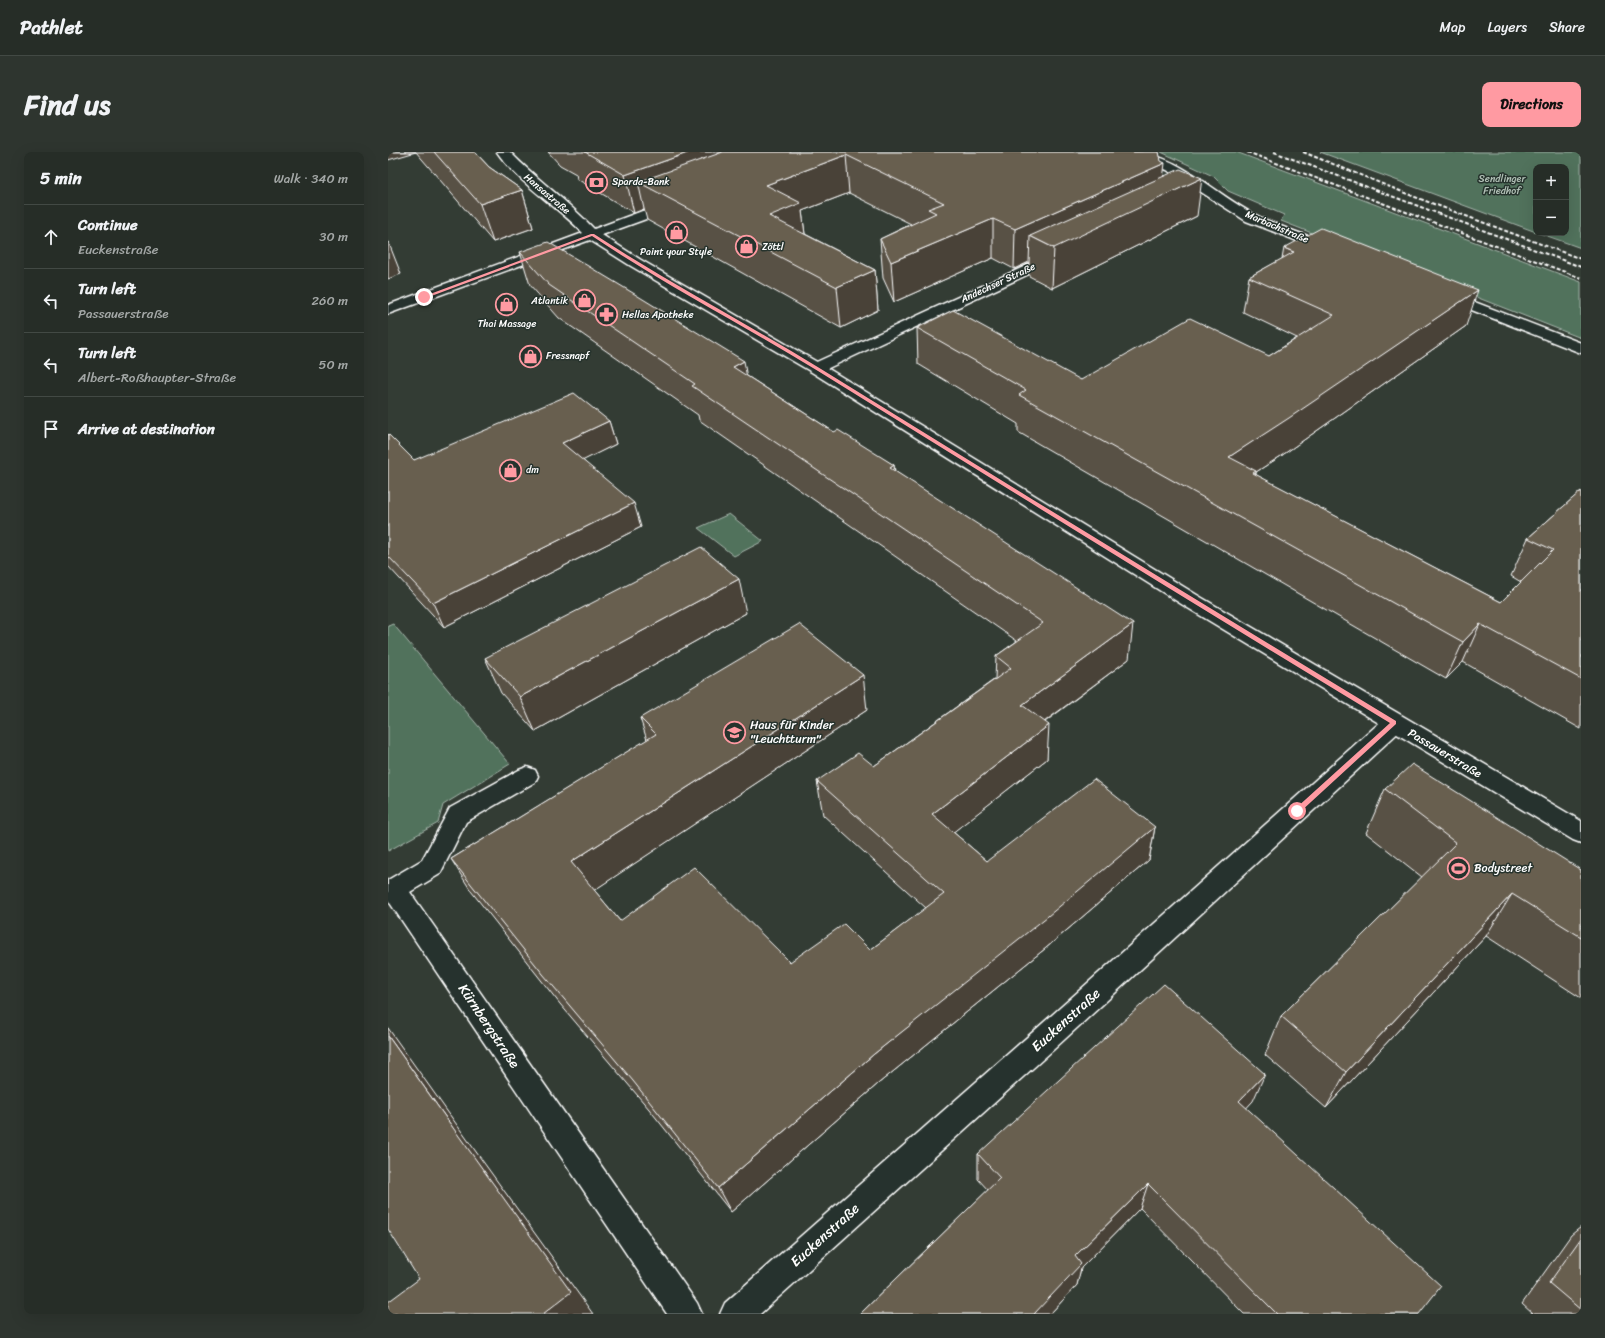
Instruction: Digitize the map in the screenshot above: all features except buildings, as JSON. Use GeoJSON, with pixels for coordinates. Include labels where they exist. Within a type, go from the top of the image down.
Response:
{"type":"FeatureCollection","features":[{"type":"Feature","properties":{"kind":"street","name":"Hansastraße"},"geometry":{"type":"LineString","coordinates":[[503,152],[524,174],[575,217],[592,235]]}},
{"type":"Feature","properties":{"kind":"street","name":"Marbachstraße"},"geometry":{"type":"LineString","coordinates":[[1136,152],[1171,167],[1202,188],[1252,218],[1340,253]]}},
{"type":"Feature","properties":{"kind":"street"},"geometry":{"type":"LineString","coordinates":[[1188,194],[1202,188]]}},
{"type":"Feature","properties":{"kind":"street"},"geometry":{"type":"LineString","coordinates":[[388,310],[683,200]]}},
{"type":"Feature","properties":{"kind":"street","name":"Passauerstraße"},"geometry":{"type":"LineString","coordinates":[[592,235],[636,264],[816,368],[1184,596],[1394,723],[1581,833]]}},
{"type":"Feature","properties":{"kind":"street","name":"Andechser Straße"},"geometry":{"type":"LineString","coordinates":[[816,368],[1069,250]]}},
{"type":"Feature","properties":{"kind":"street"},"geometry":{"type":"LineString","coordinates":[[1436,291],[1581,348]]}},
{"type":"Feature","properties":{"kind":"street","name":"Euckenstraße"},"geometry":{"type":"LineString","coordinates":[[736,1314],[1049,1036],[1394,723]]}},
{"type":"Feature","properties":{"kind":"street","name":"Kürnbergstraße"},"geometry":{"type":"LineString","coordinates":[[528,776],[458,815],[431,867],[394,889],[686,1314]]}},
{"type":"Feature","properties":{"kind":"green space"},"geometry":{"type":"Polygon","coordinates":[[[1161,152],[1236,152],[1581,282],[1581,338],[1281,221],[1284,215],[1228,191],[1213,176],[1161,152]]]}},
{"type":"Feature","properties":{"kind":"green space","name":"Sendlinger Friedhof"},"geometry":{"type":"Polygon","coordinates":[[[1320,152],[1581,152],[1581,248],[1547,236],[1569,236],[1569,164],[1533,164],[1533,231],[1320,152]]]}},
{"type":"Feature","properties":{"kind":"green space"},"geometry":{"type":"Polygon","coordinates":[[[729,514],[763,541],[734,556],[698,528],[729,514]]]}},
{"type":"Feature","properties":{"kind":"green space"},"geometry":{"type":"Polygon","coordinates":[[[393,624],[510,764],[443,805],[438,823],[388,851],[388,626],[393,624]]]}},
{"type":"Feature","properties":{"kind":"railway"},"geometry":{"type":"LineString","coordinates":[[1247,152],[1581,278]]}},
{"type":"Feature","properties":{"kind":"railway"},"geometry":{"type":"LineString","coordinates":[[1274,152],[1581,267]]}},
{"type":"Feature","properties":{"kind":"railway"},"geometry":{"type":"LineString","coordinates":[[1303,152],[1415,197],[1581,259]]}},
{"type":"Feature","properties":{"kind":"place","name":"Sparda-Bank"},"geometry":{"type":"Point","coordinates":[597,182]}},
{"type":"Feature","properties":{"kind":"place","name":"Paint your Style"},"geometry":{"type":"Point","coordinates":[676,232]}},
{"type":"Feature","properties":{"kind":"place","name":"Zöttl"},"geometry":{"type":"Point","coordinates":[747,247]}},
{"type":"Feature","properties":{"kind":"place","name":"Atlantik"},"geometry":{"type":"Point","coordinates":[584,301]}},
{"type":"Feature","properties":{"kind":"place","name":"Thai Massage"},"geometry":{"type":"Point","coordinates":[507,304]}},
{"type":"Feature","properties":{"kind":"place","name":"Hellas Apotheke"},"geometry":{"type":"Point","coordinates":[606,315]}},
{"type":"Feature","properties":{"kind":"place","name":"Fressnapf"},"geometry":{"type":"Point","coordinates":[531,356]}},
{"type":"Feature","properties":{"kind":"place","name":"dm"},"geometry":{"type":"Point","coordinates":[511,470]}},
{"type":"Feature","properties":{"kind":"place","name":"Haus für Kinder \"Leuchtturm\""},"geometry":{"type":"Point","coordinates":[734,732]}},
{"type":"Feature","properties":{"kind":"place","name":"Bodystreet"},"geometry":{"type":"Point","coordinates":[1459,868]}},
{"type":"Feature","properties":{"kind":"route"},"geometry":{"type":"LineString","coordinates":[[424,297],[592,235],[636,264],[707,303],[816,368],[1190,600],[1394,723],[1297,811]]}}]}
